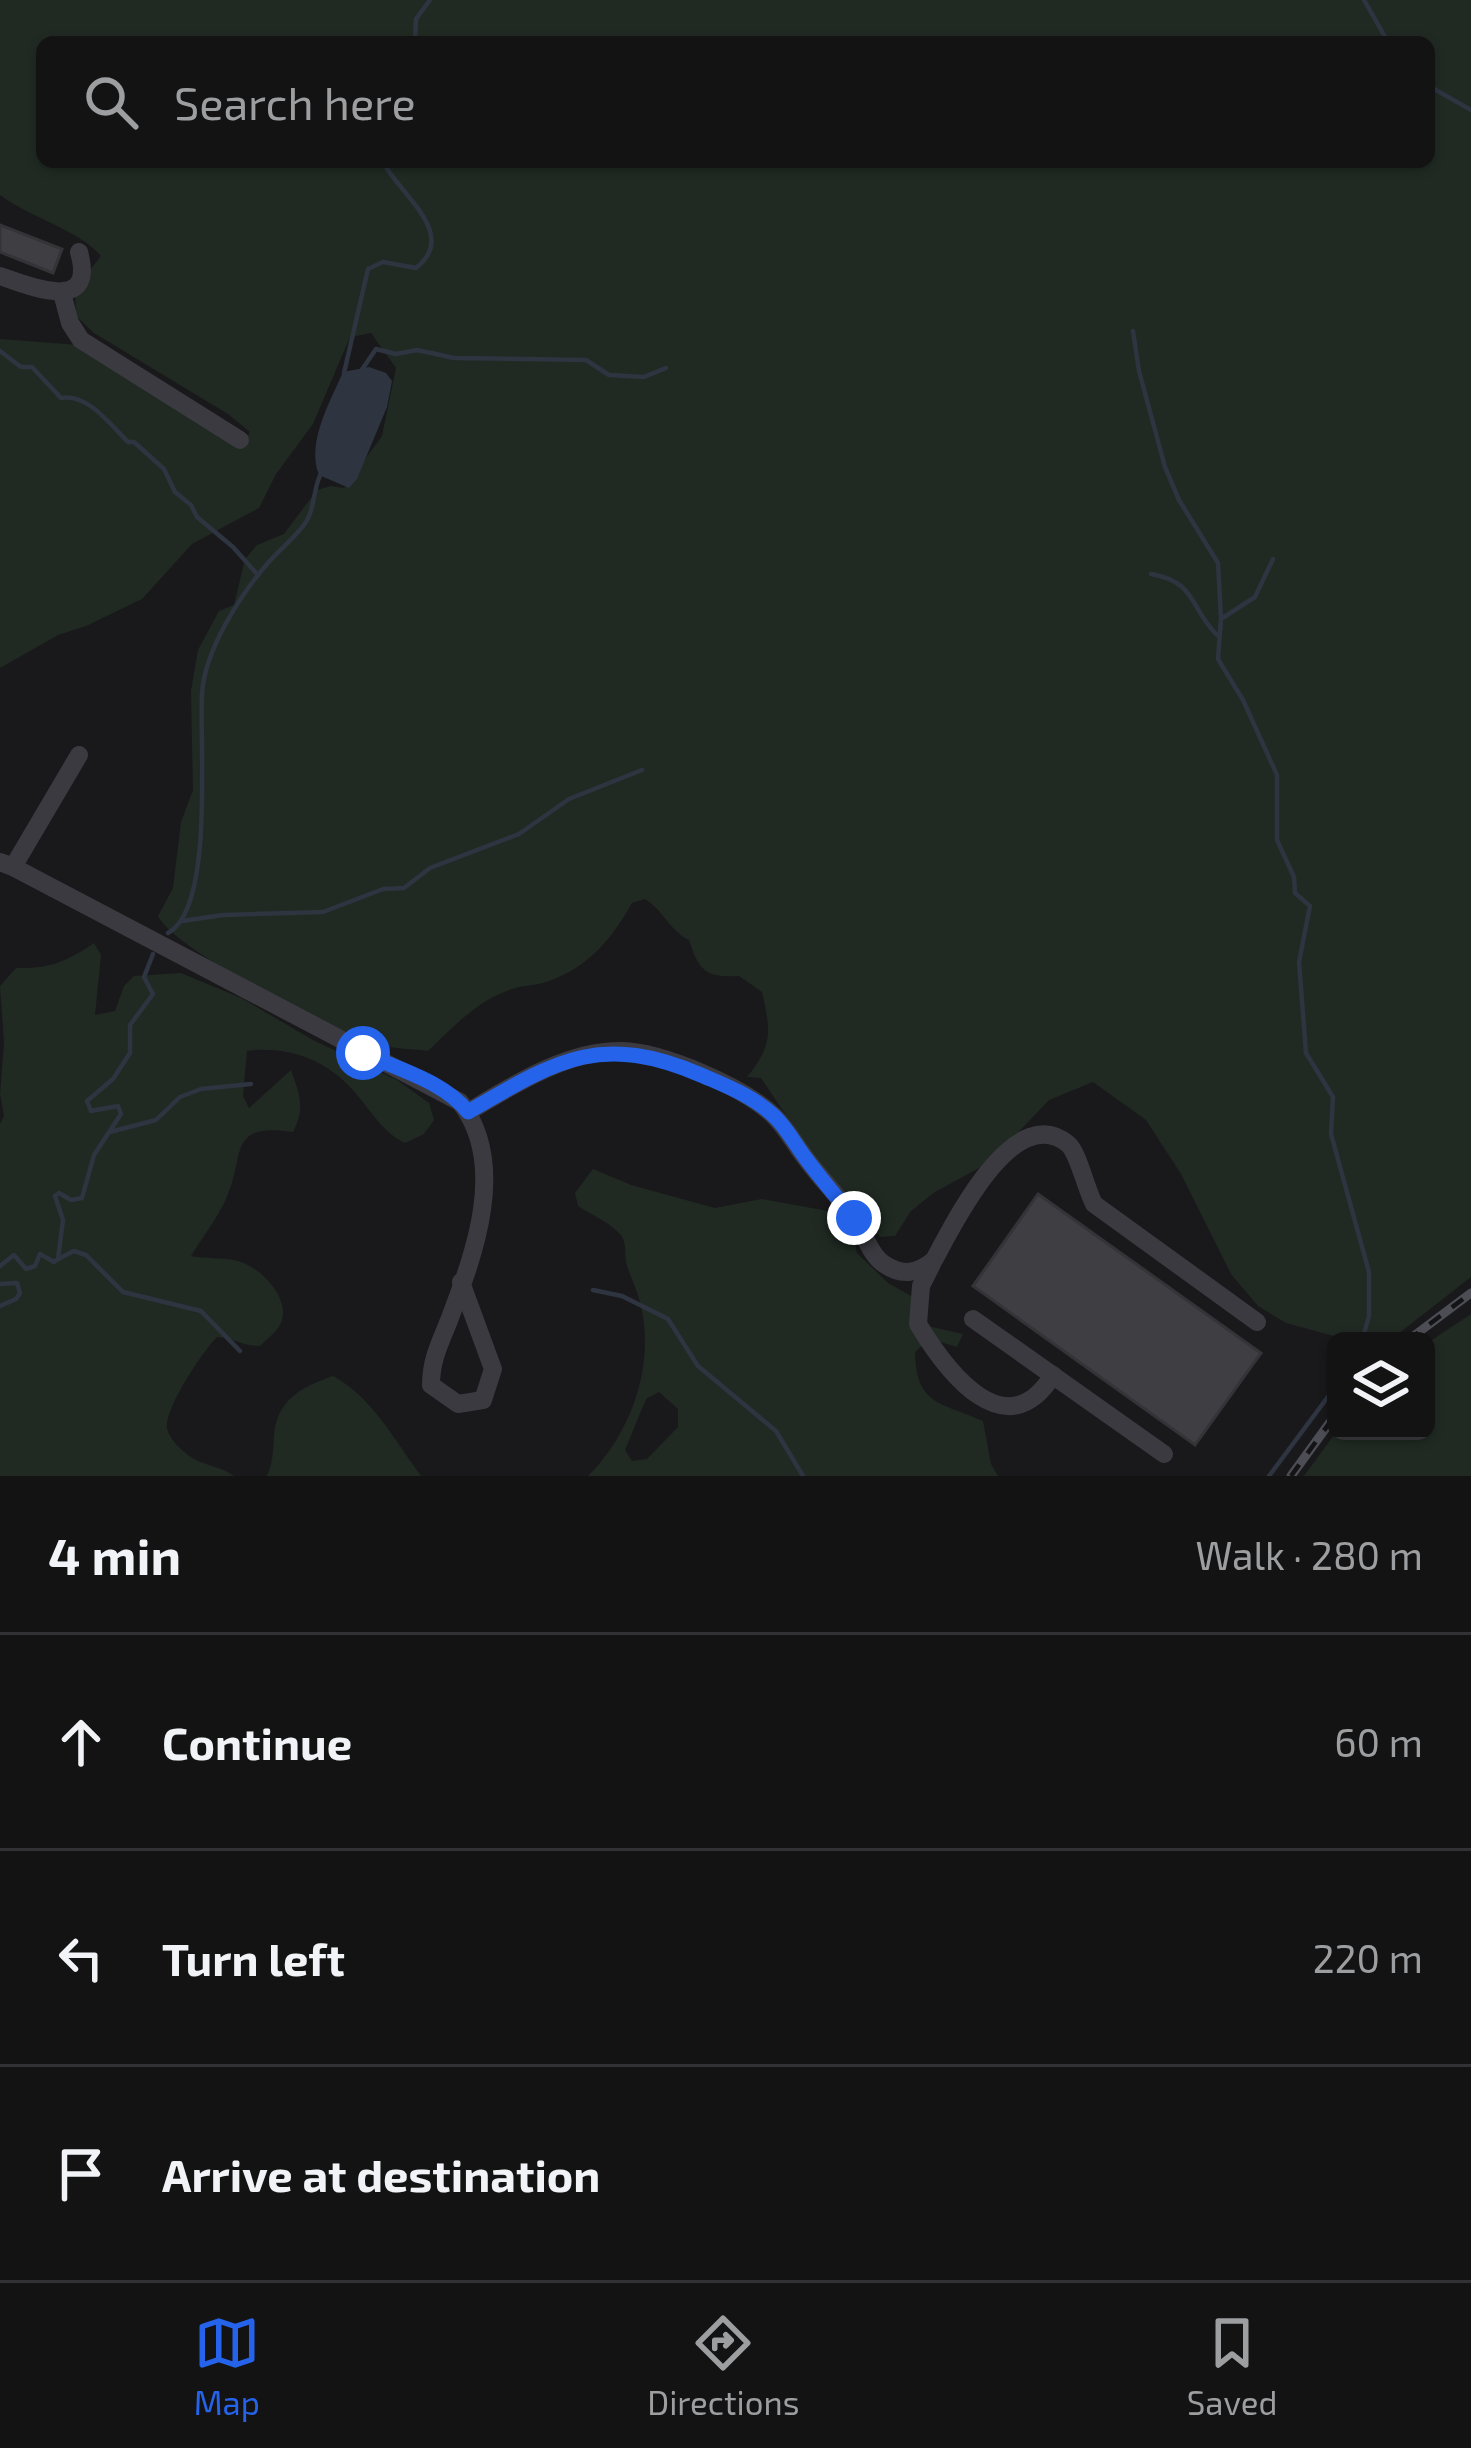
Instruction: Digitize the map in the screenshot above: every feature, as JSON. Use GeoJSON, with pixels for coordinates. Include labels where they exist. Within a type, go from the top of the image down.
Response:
{"type":"FeatureCollection","features":[{"type":"Feature","properties":{"kind":"lane"},"geometry":{"type":"LineString","coordinates":[[0,276],[44,292],[62,293],[79,281],[79,252]]}},
{"type":"Feature","properties":{"kind":"lane"},"geometry":{"type":"LineString","coordinates":[[62,293],[70,323],[81,340],[240,440]]}},
{"type":"Feature","properties":{"kind":"lane"},"geometry":{"type":"LineString","coordinates":[[79,755],[6,865],[460,1102],[480,1141],[486,1177],[484,1202],[431,1362],[431,1385],[458,1404],[483,1400],[493,1370],[461,1282]]}},
{"type":"Feature","properties":{"kind":"lane"},"geometry":{"type":"LineString","coordinates":[[468,1112],[510,1087],[590,1054],[650,1055],[736,1090],[778,1120],[854,1218],[880,1263],[903,1273],[920,1271],[934,1260]]}},
{"type":"Feature","properties":{"kind":"lane"},"geometry":{"type":"LineString","coordinates":[[1053,1375],[1032,1401],[1003,1408],[983,1399],[950,1369],[918,1324],[921,1286],[995,1161],[1009,1147],[1044,1136],[1074,1148],[1084,1187],[1110,1219],[1257,1322]]}},
{"type":"Feature","properties":{"kind":"lane"},"geometry":{"type":"LineString","coordinates":[[973,1318],[1164,1454]]}},
{"type":"Feature","properties":{"kind":"shaded area"},"geometry":{"type":"Polygon","coordinates":[[[0,0],[1471,0],[1471,1277],[1401,1332],[1327,1334],[1286,1323],[1258,1306],[1231,1274],[1181,1174],[1146,1120],[1093,1082],[1049,1100],[990,1162],[935,1192],[911,1211],[895,1236],[880,1237],[814,1157],[761,1078],[747,1077],[768,1037],[762,992],[739,976],[705,970],[689,940],[645,899],[632,903],[607,941],[586,961],[561,976],[486,1001],[428,1051],[361,1038],[260,990],[194,949],[158,916],[173,888],[181,822],[193,790],[191,691],[198,650],[219,611],[234,605],[245,559],[257,545],[284,534],[317,490],[344,488],[382,436],[396,368],[371,333],[350,337],[313,424],[276,474],[259,508],[192,544],[142,599],[58,635],[0,668],[0,339],[79,345],[241,446],[250,432],[94,333],[76,316],[75,289],[101,256],[80,239],[0,195],[0,0]]]}},
{"type":"Feature","properties":{"kind":"shaded area"},"geometry":{"type":"Polygon","coordinates":[[[94,943],[101,955],[95,1015],[115,1011],[124,986],[134,976],[181,973],[241,998],[313,1040],[397,1080],[429,1103],[434,1120],[424,1134],[405,1143],[322,1065],[294,1053],[247,1051],[243,1096],[249,1108],[291,1070],[299,1093],[299,1115],[293,1132],[272,1130],[248,1137],[226,1199],[191,1256],[247,1264],[272,1286],[283,1315],[278,1328],[260,1346],[217,1337],[178,1395],[167,1428],[187,1454],[234,1476],[0,1476],[4,1043],[0,986],[16,968],[57,963],[94,943]]]}},
{"type":"Feature","properties":{"kind":"shaded area"},"geometry":{"type":"Polygon","coordinates":[[[593,1169],[631,1185],[715,1208],[762,1199],[828,1211],[841,1219],[855,1240],[857,1253],[888,1283],[915,1298],[923,1325],[963,1334],[957,1347],[930,1339],[915,1352],[916,1369],[933,1399],[983,1421],[998,1476],[588,1476],[628,1418],[642,1372],[644,1325],[623,1240],[609,1224],[578,1206],[575,1193],[593,1169]],[[659,1392],[646,1399],[625,1450],[632,1461],[647,1459],[678,1427],[678,1409],[659,1392]]]}},
{"type":"Feature","properties":{"kind":"shaded area"},"geometry":{"type":"Polygon","coordinates":[[[1471,1314],[1471,1476],[1304,1476],[1330,1440],[1435,1440],[1435,1338],[1471,1314]]]}},
{"type":"Feature","properties":{"kind":"shaded area"},"geometry":{"type":"Polygon","coordinates":[[[333,1376],[371,1408],[421,1476],[267,1476],[280,1413],[302,1390],[333,1376]]]}},
{"type":"Feature","properties":{"kind":"water"},"geometry":{"type":"Polygon","coordinates":[[[369,367],[386,373],[392,381],[387,407],[349,488],[319,475],[317,436],[343,372],[369,367]]]}},
{"type":"Feature","properties":{"kind":"building"},"geometry":{"type":"Polygon","coordinates":[[[0,225],[62,249],[53,273],[0,252],[0,225]]]}},
{"type":"Feature","properties":{"kind":"building"},"geometry":{"type":"Polygon","coordinates":[[[1038,1194],[1261,1353],[1195,1445],[973,1286],[1038,1194]]]}},
{"type":"Feature","properties":{"kind":"waterway"},"geometry":{"type":"LineString","coordinates":[[415,36],[416,19],[430,0]]}},
{"type":"Feature","properties":{"kind":"waterway"},"geometry":{"type":"LineString","coordinates":[[1364,0],[1385,36]]}},
{"type":"Feature","properties":{"kind":"waterway"},"geometry":{"type":"LineString","coordinates":[[1435,89],[1471,110]]}},
{"type":"Feature","properties":{"kind":"waterway"},"geometry":{"type":"LineString","coordinates":[[344,373],[368,269],[383,262],[416,268],[432,242],[422,215],[387,168]]}},
{"type":"Feature","properties":{"kind":"waterway"},"geometry":{"type":"LineString","coordinates":[[1133,331],[1165,467],[1179,500],[1218,563],[1218,659],[1243,700],[1277,775],[1277,840],[1294,877],[1295,893],[1310,906],[1299,962],[1306,1053],[1333,1097],[1331,1134],[1369,1272],[1365,1332]]}},
{"type":"Feature","properties":{"kind":"waterway"},"geometry":{"type":"LineString","coordinates":[[361,371],[376,349],[396,354],[417,350],[454,358],[586,360],[609,375],[644,377],[666,368]]}},
{"type":"Feature","properties":{"kind":"waterway"},"geometry":{"type":"LineString","coordinates":[[0,351],[21,367],[32,367],[61,398],[89,405],[128,442],[134,442],[164,469],[175,492],[197,517],[258,575]]}},
{"type":"Feature","properties":{"kind":"waterway"},"geometry":{"type":"LineString","coordinates":[[168,933],[183,918],[199,859],[202,693],[210,659],[246,591],[306,522],[322,472]]}},
{"type":"Feature","properties":{"kind":"waterway"},"geometry":{"type":"LineString","coordinates":[[1221,619],[1255,597],[1273,559]]}},
{"type":"Feature","properties":{"kind":"waterway"},"geometry":{"type":"LineString","coordinates":[[1151,574],[1185,589],[1217,635]]}},
{"type":"Feature","properties":{"kind":"waterway"},"geometry":{"type":"LineString","coordinates":[[182,921],[323,912],[383,889],[404,888],[430,868],[519,834],[569,799],[642,770]]}},
{"type":"Feature","properties":{"kind":"waterway"},"geometry":{"type":"LineString","coordinates":[[58,1259],[63,1220],[55,1196],[82,1198],[94,1155],[121,1114],[118,1106],[91,1111],[87,1101],[113,1079],[130,1053],[130,1025],[153,994],[144,977],[153,954]]}},
{"type":"Feature","properties":{"kind":"waterway"},"geometry":{"type":"LineString","coordinates":[[110,1132],[156,1120],[180,1097],[201,1089],[251,1084]]}},
{"type":"Feature","properties":{"kind":"waterway"},"geometry":{"type":"LineString","coordinates":[[58,1259],[74,1251],[86,1255],[123,1292],[201,1311],[240,1351]]}},
{"type":"Feature","properties":{"kind":"waterway"},"geometry":{"type":"LineString","coordinates":[[0,1266],[14,1255],[26,1269],[35,1266],[40,1254],[54,1262],[58,1259]]}},
{"type":"Feature","properties":{"kind":"waterway"},"geometry":{"type":"LineString","coordinates":[[0,1284],[17,1283],[20,1293],[0,1306]]}},
{"type":"Feature","properties":{"kind":"waterway"},"geometry":{"type":"LineString","coordinates":[[593,1290],[622,1296],[668,1319],[698,1366],[776,1431],[803,1476]]}},
{"type":"Feature","properties":{"kind":"waterway"},"geometry":{"type":"LineString","coordinates":[[1269,1476],[1327,1398]]}},
{"type":"Feature","properties":{"kind":"railway"},"geometry":{"type":"LineString","coordinates":[[1419,1332],[1471,1293]]}},
{"type":"Feature","properties":{"kind":"railway"},"geometry":{"type":"LineString","coordinates":[[1291,1476],[1327,1426]]}},
{"type":"Feature","properties":{"kind":"route"},"geometry":{"type":"LineString","coordinates":[[363,1053],[432,1084],[468,1112],[510,1087],[590,1054],[650,1055],[736,1090],[762,1106],[854,1218]]}}]}
